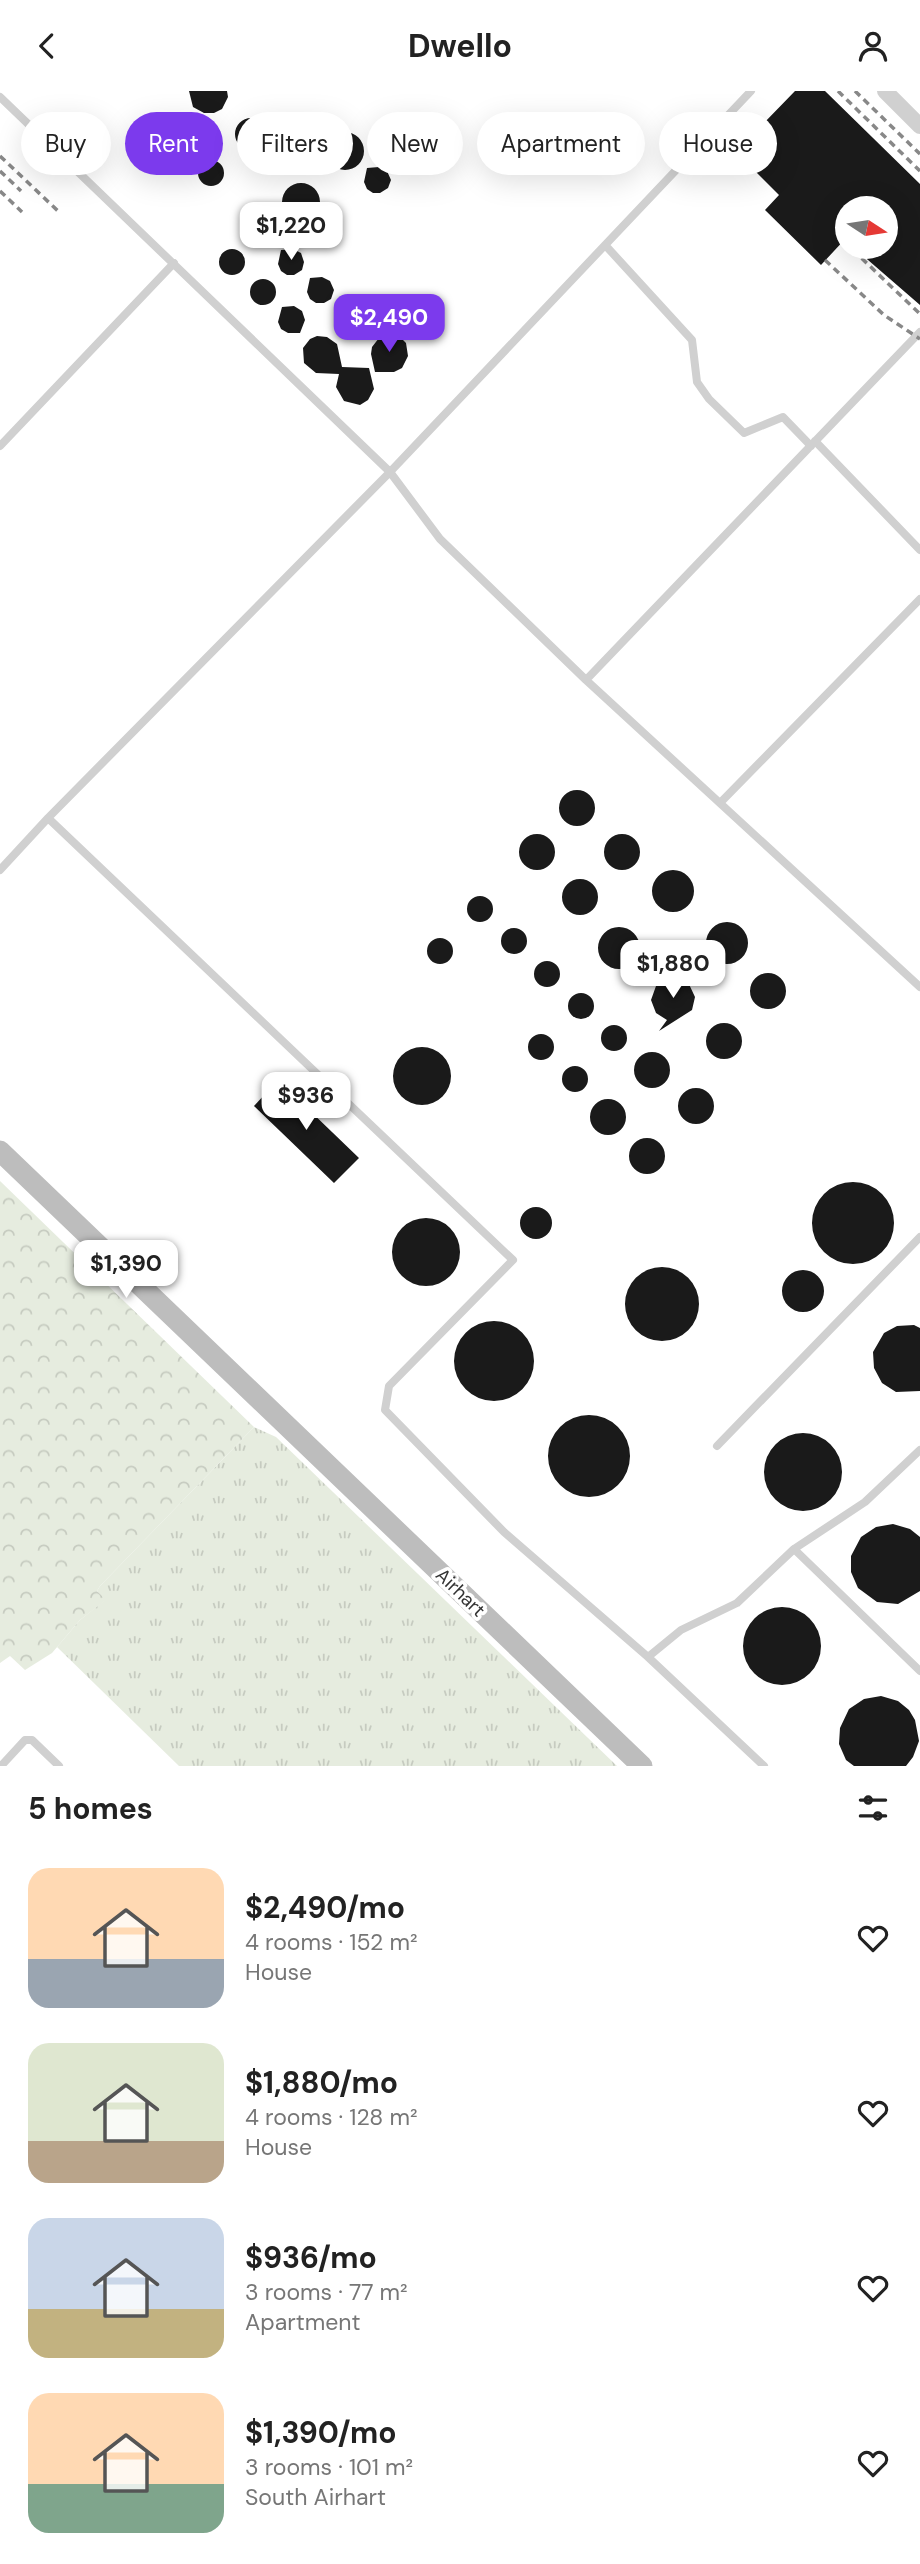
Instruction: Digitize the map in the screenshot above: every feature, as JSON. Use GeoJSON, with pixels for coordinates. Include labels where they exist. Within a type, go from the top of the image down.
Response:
{"type":"FeatureCollection","features":[{"type":"Feature","properties":{"kind":"street"},"geometry":{"type":"LineString","coordinates":[[885,91],[920,126]]}},
{"type":"Feature","properties":{"kind":"street","name":"Airhart"},"geometry":{"type":"LineString","coordinates":[[0,1151],[642,1766]]}},
{"type":"Feature","properties":{"kind":"lane"},"geometry":{"type":"LineString","coordinates":[[0,870],[48,818],[390,472],[751,91]]}},
{"type":"Feature","properties":{"kind":"lane"},"geometry":{"type":"LineString","coordinates":[[0,97],[390,472],[440,539],[586,680],[920,987]]}},
{"type":"Feature","properties":{"kind":"lane"},"geometry":{"type":"LineString","coordinates":[[606,246],[692,340],[697,382],[732,422],[744,433],[783,417],[920,550]]}},
{"type":"Feature","properties":{"kind":"lane"},"geometry":{"type":"LineString","coordinates":[[0,446],[174,263]]}},
{"type":"Feature","properties":{"kind":"lane"},"geometry":{"type":"LineString","coordinates":[[586,680],[920,332]]}},
{"type":"Feature","properties":{"kind":"lane"},"geometry":{"type":"LineString","coordinates":[[720,803],[920,599]]}},
{"type":"Feature","properties":{"kind":"lane"},"geometry":{"type":"LineString","coordinates":[[48,818],[513,1261],[389,1386],[385,1411],[505,1532],[648,1657],[764,1766]]}},
{"type":"Feature","properties":{"kind":"lane"},"geometry":{"type":"LineString","coordinates":[[717,1446],[920,1237]]}},
{"type":"Feature","properties":{"kind":"lane"},"geometry":{"type":"LineString","coordinates":[[648,1657],[681,1630],[737,1602],[794,1549],[865,1502],[920,1450]]}},
{"type":"Feature","properties":{"kind":"lane"},"geometry":{"type":"LineString","coordinates":[[794,1549],[920,1671]]}},
{"type":"Feature","properties":{"kind":"lane"},"geometry":{"type":"LineString","coordinates":[[1,1766],[25,1740],[32,1740],[59,1766]]}},
{"type":"Feature","properties":{"kind":"green space"},"geometry":{"type":"Polygon","coordinates":[[[0,1181],[254,1427],[100,1586],[97,1591],[106,1600],[80,1620],[52,1653],[25,1670],[10,1656],[0,1663],[0,1181]]]}},
{"type":"Feature","properties":{"kind":"green space"},"geometry":{"type":"Polygon","coordinates":[[[254,1427],[276,1437],[617,1766],[179,1766],[57,1647],[80,1620],[105,1600],[97,1591],[100,1586],[254,1427]]]}},
{"type":"Feature","properties":{"kind":"building"},"geometry":{"type":"Polygon","coordinates":[[[189,91],[227,91],[228,97],[222,109],[216,112],[202,112],[193,107],[189,91]]]}},
{"type":"Feature","properties":{"kind":"building"},"geometry":{"type":"Polygon","coordinates":[[[795,91],[825,91],[920,184],[920,305],[867,259],[898,259],[898,196],[835,196],[835,250],[821,265],[765,210],[779,195],[759,175],[777,175],[777,112],[775,112],[795,91]]]}},
{"type":"Feature","properties":{"kind":"building"},"geometry":{"type":"Polygon","coordinates":[[[353,135],[362,144],[362,158],[353,167],[353,135]]]}},
{"type":"Feature","properties":{"kind":"building"},"geometry":{"type":"Polygon","coordinates":[[[223,168],[224,173],[223,178],[216,185],[206,185],[199,178],[198,175],[223,175],[223,168]]]}},
{"type":"Feature","properties":{"kind":"building"},"geometry":{"type":"Polygon","coordinates":[[[367,168],[367,175],[389,175],[391,180],[388,188],[380,193],[367,189],[364,182],[367,168]]]}},
{"type":"Feature","properties":{"kind":"building"},"geometry":{"type":"Polygon","coordinates":[[[301,183],[314,189],[320,202],[314,215],[301,221],[288,215],[282,202],[288,189],[301,183]]]}},
{"type":"Feature","properties":{"kind":"building"},"geometry":{"type":"Polygon","coordinates":[[[261,221],[270,225],[274,234],[270,243],[261,247],[252,243],[248,234],[252,225],[261,221]]]}},
{"type":"Feature","properties":{"kind":"building"},"geometry":{"type":"Polygon","coordinates":[[[232,249],[241,253],[245,262],[241,271],[232,275],[223,271],[219,262],[223,253],[232,249]]]}},
{"type":"Feature","properties":{"kind":"building"},"geometry":{"type":"Polygon","coordinates":[[[293,249],[301,253],[304,262],[302,270],[294,275],[287,275],[281,271],[278,264],[281,250],[293,249]]]}},
{"type":"Feature","properties":{"kind":"building"},"geometry":{"type":"Polygon","coordinates":[[[322,277],[330,281],[334,290],[331,299],[316,303],[310,299],[307,292],[310,278],[322,277]]]}},
{"type":"Feature","properties":{"kind":"building"},"geometry":{"type":"Polygon","coordinates":[[[263,279],[272,283],[276,292],[272,301],[263,305],[254,301],[250,292],[254,283],[263,279]]]}},
{"type":"Feature","properties":{"kind":"building"},"geometry":{"type":"Polygon","coordinates":[[[294,306],[302,311],[305,320],[300,333],[288,333],[281,329],[278,322],[282,307],[294,306]]]}},
{"type":"Feature","properties":{"kind":"building"},"geometry":{"type":"Polygon","coordinates":[[[386,335],[402,339],[406,343],[408,356],[402,368],[394,372],[375,372],[372,347],[379,338],[386,335]]]}},
{"type":"Feature","properties":{"kind":"building"},"geometry":{"type":"Polygon","coordinates":[[[317,336],[327,337],[337,344],[342,367],[369,368],[374,389],[368,400],[360,405],[344,401],[336,387],[339,374],[316,373],[304,363],[303,348],[310,339],[317,336]]]}},
{"type":"Feature","properties":{"kind":"building"},"geometry":{"type":"Polygon","coordinates":[[[577,790],[590,795],[595,808],[590,821],[577,826],[564,821],[559,808],[564,795],[577,790]]]}},
{"type":"Feature","properties":{"kind":"building"},"geometry":{"type":"Polygon","coordinates":[[[537,834],[550,839],[555,852],[550,865],[537,870],[524,865],[519,852],[524,839],[537,834]]]}},
{"type":"Feature","properties":{"kind":"building"},"geometry":{"type":"Polygon","coordinates":[[[622,834],[635,839],[640,852],[635,865],[622,870],[609,865],[604,852],[609,839],[622,834]]]}},
{"type":"Feature","properties":{"kind":"building"},"geometry":{"type":"Polygon","coordinates":[[[673,870],[688,876],[694,891],[688,906],[673,912],[658,906],[652,891],[658,876],[673,870]]]}},
{"type":"Feature","properties":{"kind":"building"},"geometry":{"type":"Polygon","coordinates":[[[580,879],[593,884],[598,897],[593,910],[580,915],[567,910],[562,897],[567,884],[580,879]]]}},
{"type":"Feature","properties":{"kind":"building"},"geometry":{"type":"Polygon","coordinates":[[[480,896],[489,900],[493,909],[489,918],[480,922],[471,918],[467,909],[471,900],[480,896]]]}},
{"type":"Feature","properties":{"kind":"building"},"geometry":{"type":"Polygon","coordinates":[[[727,922],[742,928],[748,943],[742,958],[727,964],[712,958],[706,943],[712,928],[727,922]]]}},
{"type":"Feature","properties":{"kind":"building"},"geometry":{"type":"Polygon","coordinates":[[[619,927],[634,933],[640,948],[634,963],[619,969],[604,963],[598,948],[604,933],[619,927]]]}},
{"type":"Feature","properties":{"kind":"building"},"geometry":{"type":"Polygon","coordinates":[[[514,928],[523,932],[527,941],[523,950],[514,954],[505,950],[501,941],[505,932],[514,928]]]}},
{"type":"Feature","properties":{"kind":"building"},"geometry":{"type":"Polygon","coordinates":[[[440,938],[449,942],[453,951],[449,960],[440,964],[431,960],[427,951],[431,942],[440,938]]]}},
{"type":"Feature","properties":{"kind":"building"},"geometry":{"type":"Polygon","coordinates":[[[547,961],[556,965],[560,974],[556,983],[547,987],[538,983],[534,974],[538,965],[547,961]]]}},
{"type":"Feature","properties":{"kind":"building"},"geometry":{"type":"Polygon","coordinates":[[[768,973],[781,978],[786,991],[781,1004],[768,1009],[755,1004],[750,991],[755,978],[768,973]]]}},
{"type":"Feature","properties":{"kind":"building"},"geometry":{"type":"Polygon","coordinates":[[[677,977],[688,982],[695,997],[692,1010],[659,1031],[667,1020],[656,1013],[651,1000],[656,986],[664,979],[677,977]]]}},
{"type":"Feature","properties":{"kind":"building"},"geometry":{"type":"Polygon","coordinates":[[[581,993],[590,997],[594,1006],[590,1015],[581,1019],[572,1015],[568,1006],[572,997],[581,993]]]}},
{"type":"Feature","properties":{"kind":"building"},"geometry":{"type":"Polygon","coordinates":[[[724,1023],[737,1028],[742,1041],[737,1054],[724,1059],[711,1054],[706,1041],[711,1028],[724,1023]]]}},
{"type":"Feature","properties":{"kind":"building"},"geometry":{"type":"Polygon","coordinates":[[[614,1025],[623,1029],[627,1038],[623,1047],[614,1051],[605,1047],[601,1038],[605,1029],[614,1025]]]}},
{"type":"Feature","properties":{"kind":"building"},"geometry":{"type":"Polygon","coordinates":[[[541,1034],[550,1038],[554,1047],[550,1056],[541,1060],[532,1056],[528,1047],[532,1038],[541,1034]]]}},
{"type":"Feature","properties":{"kind":"building"},"geometry":{"type":"Polygon","coordinates":[[[416,1047],[428,1047],[443,1055],[451,1070],[451,1082],[443,1097],[428,1105],[416,1105],[401,1097],[393,1082],[393,1070],[401,1055],[416,1047]]]}},
{"type":"Feature","properties":{"kind":"building"},"geometry":{"type":"Polygon","coordinates":[[[652,1052],[665,1057],[670,1070],[665,1083],[652,1088],[639,1083],[634,1070],[639,1057],[652,1052]]]}},
{"type":"Feature","properties":{"kind":"building"},"geometry":{"type":"Polygon","coordinates":[[[575,1066],[584,1070],[588,1079],[584,1088],[575,1092],[566,1088],[562,1079],[566,1070],[575,1066]]]}},
{"type":"Feature","properties":{"kind":"building"},"geometry":{"type":"Polygon","coordinates":[[[278,1080],[359,1158],[334,1183],[254,1106],[278,1080]]]}},
{"type":"Feature","properties":{"kind":"building"},"geometry":{"type":"Polygon","coordinates":[[[696,1088],[709,1093],[714,1106],[709,1119],[696,1124],[683,1119],[678,1106],[683,1093],[696,1088]]]}},
{"type":"Feature","properties":{"kind":"building"},"geometry":{"type":"Polygon","coordinates":[[[608,1099],[621,1104],[626,1117],[621,1130],[608,1135],[595,1130],[590,1117],[595,1104],[608,1099]]]}},
{"type":"Feature","properties":{"kind":"building"},"geometry":{"type":"Polygon","coordinates":[[[647,1138],[660,1143],[665,1156],[660,1169],[647,1174],[634,1169],[629,1156],[634,1143],[647,1138]]]}},
{"type":"Feature","properties":{"kind":"building"},"geometry":{"type":"Polygon","coordinates":[[[853,1182],[869,1185],[882,1194],[891,1207],[894,1223],[891,1239],[882,1252],[869,1261],[853,1264],[837,1261],[824,1252],[815,1239],[812,1223],[815,1207],[824,1194],[837,1185],[853,1182]]]}},
{"type":"Feature","properties":{"kind":"building"},"geometry":{"type":"Polygon","coordinates":[[[536,1207],[548,1211],[552,1223],[548,1235],[536,1239],[524,1235],[520,1223],[524,1211],[536,1207]]]}},
{"type":"Feature","properties":{"kind":"building"},"geometry":{"type":"Polygon","coordinates":[[[426,1218],[439,1221],[450,1228],[457,1239],[460,1252],[457,1265],[450,1276],[439,1283],[426,1286],[413,1283],[402,1276],[395,1265],[392,1252],[395,1239],[402,1228],[413,1221],[426,1218]]]}},
{"type":"Feature","properties":{"kind":"building"},"geometry":{"type":"Polygon","coordinates":[[[662,1267],[683,1273],[693,1283],[699,1304],[693,1325],[683,1335],[662,1341],[641,1335],[631,1325],[625,1304],[631,1283],[641,1273],[662,1267]]]}},
{"type":"Feature","properties":{"kind":"building"},"geometry":{"type":"Polygon","coordinates":[[[803,1270],[818,1276],[824,1291],[818,1306],[803,1312],[788,1306],[782,1291],[788,1276],[803,1270]]]}},
{"type":"Feature","properties":{"kind":"building"},"geometry":{"type":"Polygon","coordinates":[[[486,1321],[502,1321],[523,1332],[534,1353],[534,1369],[523,1390],[502,1401],[486,1401],[472,1395],[460,1383],[454,1369],[454,1353],[460,1339],[472,1327],[486,1321]]]}},
{"type":"Feature","properties":{"kind":"building"},"geometry":{"type":"Polygon","coordinates":[[[914,1325],[920,1328],[920,1391],[896,1392],[882,1383],[874,1368],[873,1352],[884,1333],[897,1326],[914,1325]]]}},
{"type":"Feature","properties":{"kind":"building"},"geometry":{"type":"Polygon","coordinates":[[[581,1415],[597,1415],[612,1422],[623,1433],[630,1448],[627,1472],[618,1485],[597,1497],[581,1497],[566,1490],[555,1479],[548,1464],[548,1448],[555,1433],[566,1422],[581,1415]]]}},
{"type":"Feature","properties":{"kind":"building"},"geometry":{"type":"Polygon","coordinates":[[[795,1433],[811,1433],[825,1439],[836,1450],[842,1464],[842,1480],[836,1494],[825,1505],[811,1511],[795,1511],[781,1505],[770,1494],[764,1480],[764,1464],[770,1450],[781,1439],[795,1433]]]}},
{"type":"Feature","properties":{"kind":"building"},"geometry":{"type":"Polygon","coordinates":[[[893,1524],[910,1529],[920,1537],[920,1591],[898,1604],[877,1602],[858,1588],[851,1572],[851,1556],[861,1537],[876,1527],[893,1524]]]}},
{"type":"Feature","properties":{"kind":"building"},"geometry":{"type":"Polygon","coordinates":[[[774,1607],[790,1607],[804,1613],[815,1624],[821,1638],[821,1654],[815,1668],[804,1679],[790,1685],[774,1685],[760,1679],[749,1668],[743,1654],[743,1638],[749,1624],[760,1613],[774,1607]]]}},
{"type":"Feature","properties":{"kind":"building"},"geometry":{"type":"Polygon","coordinates":[[[881,1696],[898,1701],[909,1710],[915,1720],[919,1741],[913,1757],[906,1766],[854,1766],[846,1760],[839,1744],[840,1728],[849,1709],[864,1699],[881,1696]]]}},
{"type":"Feature","properties":{"kind":"railway"},"geometry":{"type":"LineString","coordinates":[[838,91],[920,171]]}},
{"type":"Feature","properties":{"kind":"railway"},"geometry":{"type":"LineString","coordinates":[[855,91],[920,154]]}},
{"type":"Feature","properties":{"kind":"railway"},"geometry":{"type":"LineString","coordinates":[[0,156],[59,212]]}},
{"type":"Feature","properties":{"kind":"railway"},"geometry":{"type":"LineString","coordinates":[[0,171],[21,191]]}},
{"type":"Feature","properties":{"kind":"railway"},"geometry":{"type":"LineString","coordinates":[[0,191],[22,212]]}},
{"type":"Feature","properties":{"kind":"railway"},"geometry":{"type":"LineString","coordinates":[[862,259],[920,314]]}},
{"type":"Feature","properties":{"kind":"railway"},"geometry":{"type":"LineString","coordinates":[[825,260],[884,315],[920,339]]}}]}
